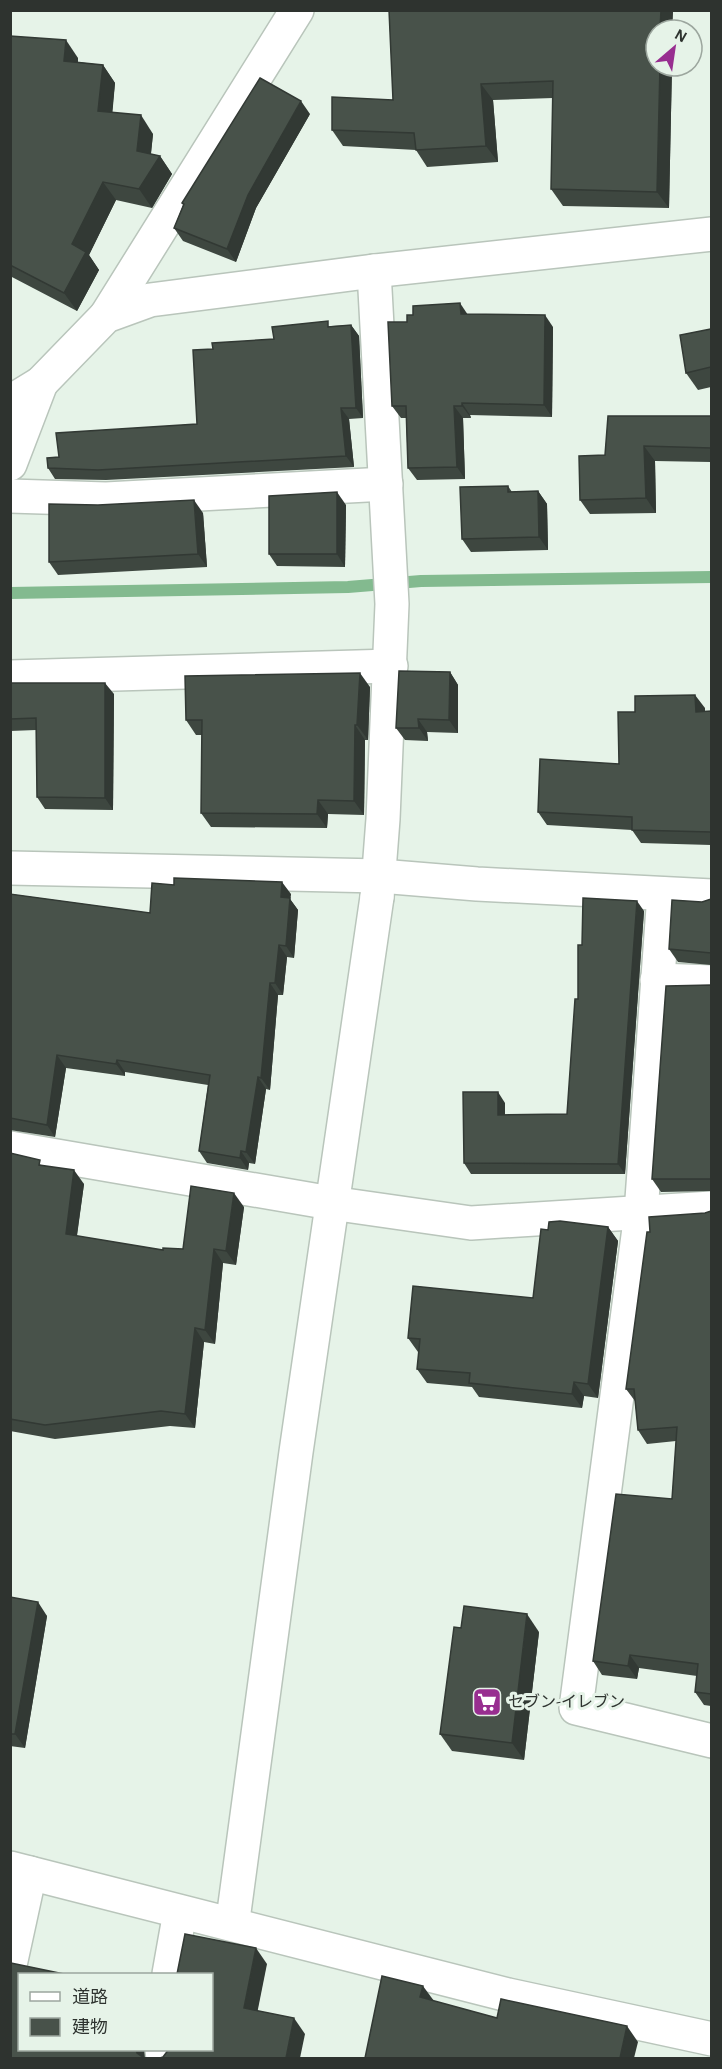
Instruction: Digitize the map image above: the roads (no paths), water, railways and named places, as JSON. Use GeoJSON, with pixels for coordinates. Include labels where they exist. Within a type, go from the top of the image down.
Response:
{"type":"FeatureCollection","features":[{"type":"Feature","properties":{"kind":"street"},"geometry":{"type":"LineString","coordinates":[[10,402],[41,383],[106,316],[297,10]]}},
{"type":"Feature","properties":{"kind":"street"},"geometry":{"type":"LineString","coordinates":[[106,316],[150,300],[374,271],[711,234]]}},
{"type":"Feature","properties":{"kind":"street"},"geometry":{"type":"LineString","coordinates":[[234,1919],[331,1203],[378,886],[393,604],[374,271]]}},
{"type":"Feature","properties":{"kind":"street"},"geometry":{"type":"LineString","coordinates":[[10,464],[41,383]]}},
{"type":"Feature","properties":{"kind":"street"},"geometry":{"type":"LineString","coordinates":[[10,496],[105,499],[386,484]]}},
{"type":"Feature","properties":{"kind":"street"},"geometry":{"type":"LineString","coordinates":[[10,677],[391,666]]}},
{"type":"Feature","properties":{"kind":"street"},"geometry":{"type":"LineString","coordinates":[[10,868],[378,886],[477,884],[711,896]]}},
{"type":"Feature","properties":{"kind":"street"},"geometry":{"type":"LineString","coordinates":[[664,894],[641,1213],[576,1708],[711,1741]]}},
{"type":"Feature","properties":{"kind":"street"},"geometry":{"type":"LineString","coordinates":[[657,980],[711,982]]}},
{"type":"Feature","properties":{"kind":"street"},"geometry":{"type":"LineString","coordinates":[[10,1148],[331,1203],[471,1223],[711,1208]]}},
{"type":"Feature","properties":{"kind":"street"},"geometry":{"type":"LineString","coordinates":[[10,1965],[20,1871],[180,1912],[234,1919],[508,1995],[711,2039]]}},
{"type":"Feature","properties":{"kind":"street"},"geometry":{"type":"LineString","coordinates":[[169,1973],[180,1912]]}},
{"type":"Feature","properties":{"kind":"waterway"},"geometry":{"type":"LineString","coordinates":[[10,593],[348,587],[421,581],[712,577]]}},
{"type":"Feature","properties":{"kind":"place","name":"セブン-イレブン"},"geometry":{"type":"Point","coordinates":[487,1702]}}]}
